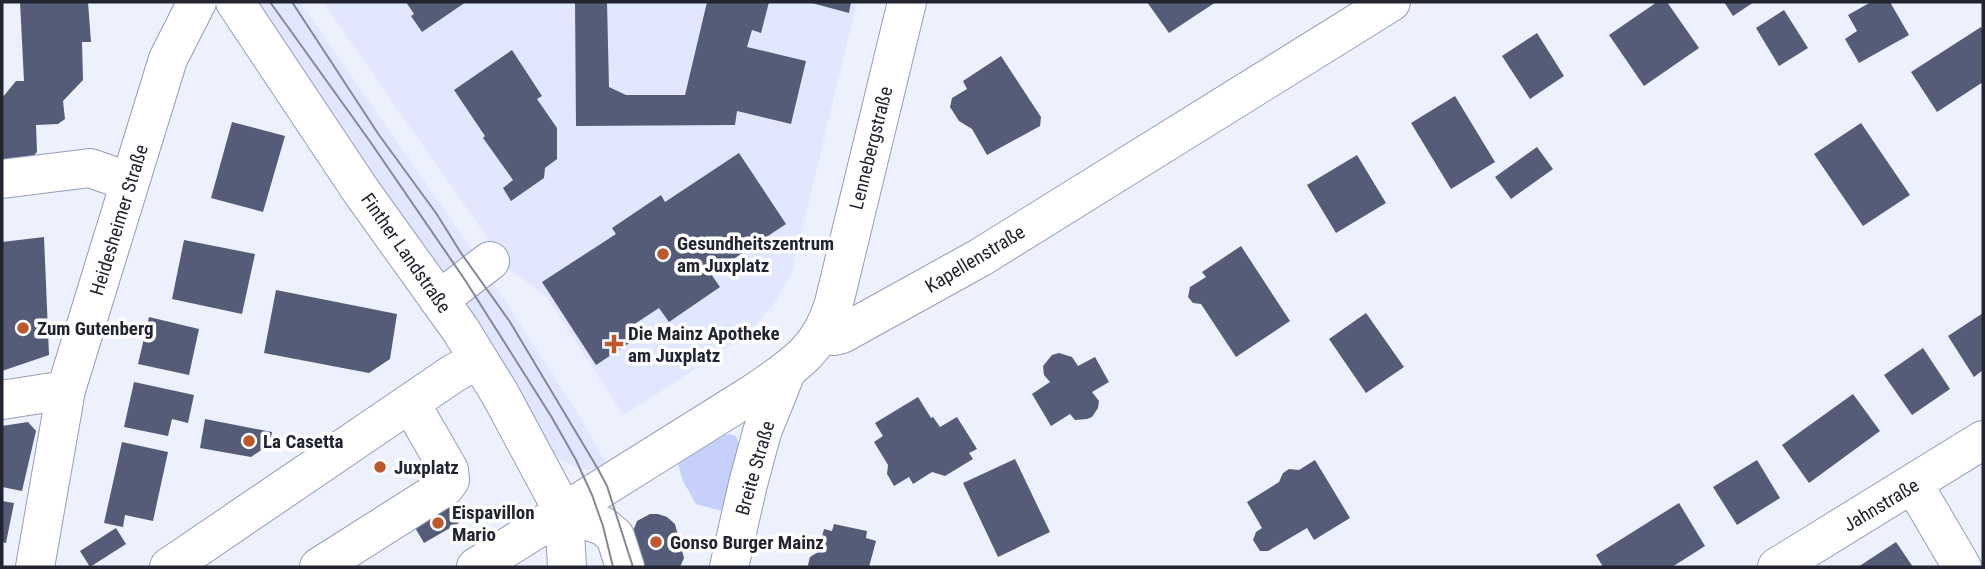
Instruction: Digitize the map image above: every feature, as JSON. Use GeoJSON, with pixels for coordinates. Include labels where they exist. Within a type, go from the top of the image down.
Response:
{"type":"FeatureCollection","features":[{"type":"Feature","properties":{"kind":"main road","name":"Heidesheimer Straße"},"geometry":{"type":"LineString","coordinates":[[35,567],[66,390],[168,59],[197,2]]}},
{"type":"Feature","properties":{"kind":"main road","name":"Finther Landstraße"},"geometry":{"type":"LineString","coordinates":[[234,2],[361,191],[439,300],[500,394],[564,513]]}},
{"type":"Feature","properties":{"kind":"main road","name":"Lennebergstraße"},"geometry":{"type":"LineString","coordinates":[[822,334],[834,303],[907,2]]}},
{"type":"Feature","properties":{"kind":"main road","name":"Kapellenstraße"},"geometry":{"type":"LineString","coordinates":[[822,334],[842,334],[981,257],[1391,2]]}},
{"type":"Feature","properties":{"kind":"main road"},"geometry":{"type":"LineString","coordinates":[[2,179],[90,168],[130,181]]}},
{"type":"Feature","properties":{"kind":"main road"},"geometry":{"type":"LineString","coordinates":[[439,300],[490,261]]}},
{"type":"Feature","properties":{"kind":"main road"},"geometry":{"type":"LineString","coordinates":[[476,567],[754,393],[787,370],[822,334]]}},
{"type":"Feature","properties":{"kind":"main road"},"geometry":{"type":"LineString","coordinates":[[169,567],[454,373],[478,360]]}},
{"type":"Feature","properties":{"kind":"main road","name":"Breite Straße"},"geometry":{"type":"LineString","coordinates":[[729,567],[750,472],[762,432],[787,370]]}},
{"type":"Feature","properties":{"kind":"main road"},"geometry":{"type":"LineString","coordinates":[[2,400],[66,390]]}},
{"type":"Feature","properties":{"kind":"main road"},"geometry":{"type":"LineString","coordinates":[[319,567],[445,486],[450,480],[449,471],[411,404]]}},
{"type":"Feature","properties":{"kind":"main road","name":"Jahnstraße"},"geometry":{"type":"LineString","coordinates":[[1777,567],[1983,440]]}},
{"type":"Feature","properties":{"kind":"main road"},"geometry":{"type":"LineString","coordinates":[[1914,485],[1962,567]]}},
{"type":"Feature","properties":{"kind":"main road"},"geometry":{"type":"LineString","coordinates":[[564,513],[567,567]]}},
{"type":"Feature","properties":{"kind":"main road"},"geometry":{"type":"LineString","coordinates":[[564,513],[603,526],[615,536],[625,567]]}},
{"type":"Feature","properties":{"kind":"shaded area"},"geometry":{"type":"Polygon","coordinates":[[[256,2],[300,2],[470,247],[580,417],[607,465],[598,469],[581,470],[559,459],[550,448],[484,329],[405,224],[256,2]]]}},
{"type":"Feature","properties":{"kind":"shaded area"},"geometry":{"type":"Polygon","coordinates":[[[323,2],[857,2],[791,275],[773,305],[747,335],[626,414],[622,413],[547,297],[509,269],[323,2]]]}},
{"type":"Feature","properties":{"kind":"shaded area"},"geometry":{"type":"Polygon","coordinates":[[[729,434],[736,436],[740,448],[725,512],[696,504],[683,481],[678,464],[729,434]]]}},
{"type":"Feature","properties":{"kind":"building"},"geometry":{"type":"Polygon","coordinates":[[[20,2],[88,2],[91,42],[82,42],[83,80],[63,101],[65,119],[58,124],[36,125],[37,152],[31,159],[2,161],[2,98],[16,81],[24,81],[20,2]]]}},
{"type":"Feature","properties":{"kind":"building"},"geometry":{"type":"Polygon","coordinates":[[[406,2],[466,2],[422,32],[411,16],[414,14],[406,2]]]}},
{"type":"Feature","properties":{"kind":"building"},"geometry":{"type":"Polygon","coordinates":[[[575,2],[607,2],[609,87],[626,95],[685,95],[707,2],[769,2],[761,33],[752,30],[747,47],[806,61],[791,124],[737,111],[735,125],[576,126],[575,2]]]}},
{"type":"Feature","properties":{"kind":"building"},"geometry":{"type":"Polygon","coordinates":[[[808,2],[851,2],[849,13],[808,2]]]}},
{"type":"Feature","properties":{"kind":"building"},"geometry":{"type":"Polygon","coordinates":[[[1147,2],[1216,2],[1169,33],[1147,2]]]}},
{"type":"Feature","properties":{"kind":"building"},"geometry":{"type":"Polygon","coordinates":[[[1657,2],[1667,2],[1699,48],[1644,86],[1609,35],[1657,2]]]}},
{"type":"Feature","properties":{"kind":"building"},"geometry":{"type":"Polygon","coordinates":[[[1724,2],[1754,2],[1733,16],[1724,2]]]}},
{"type":"Feature","properties":{"kind":"building"},"geometry":{"type":"Polygon","coordinates":[[[1871,2],[1890,2],[1909,35],[1859,63],[1845,39],[1857,31],[1848,15],[1871,2]]]}},
{"type":"Feature","properties":{"kind":"building"},"geometry":{"type":"Polygon","coordinates":[[[1784,10],[1808,48],[1779,66],[1756,28],[1784,10]]]}},
{"type":"Feature","properties":{"kind":"building"},"geometry":{"type":"Polygon","coordinates":[[[1981,27],[1983,82],[1937,112],[1911,72],[1981,27]]]}},
{"type":"Feature","properties":{"kind":"building"},"geometry":{"type":"Polygon","coordinates":[[[1537,33],[1564,76],[1530,99],[1502,56],[1537,33]]]}},
{"type":"Feature","properties":{"kind":"building"},"geometry":{"type":"Polygon","coordinates":[[[512,50],[542,96],[537,99],[557,128],[557,159],[545,168],[544,178],[511,201],[503,188],[513,180],[454,90],[512,50]]]}},
{"type":"Feature","properties":{"kind":"building"},"geometry":{"type":"Polygon","coordinates":[[[1001,56],[1041,117],[1040,126],[987,155],[972,129],[959,121],[950,107],[952,98],[967,89],[963,81],[1001,56]]]}},
{"type":"Feature","properties":{"kind":"building"},"geometry":{"type":"Polygon","coordinates":[[[1455,96],[1495,162],[1451,189],[1411,123],[1455,96]]]}},
{"type":"Feature","properties":{"kind":"building"},"geometry":{"type":"Polygon","coordinates":[[[232,122],[285,136],[263,212],[211,198],[232,122]]]}},
{"type":"Feature","properties":{"kind":"building"},"geometry":{"type":"Polygon","coordinates":[[[1861,123],[1910,195],[1863,226],[1814,154],[1861,123]]]}},
{"type":"Feature","properties":{"kind":"building"},"geometry":{"type":"Polygon","coordinates":[[[1537,147],[1553,169],[1511,199],[1495,177],[1537,147]]]}},
{"type":"Feature","properties":{"kind":"building","name":"Gesundheitszentrum am Juxplatz"},"geometry":{"type":"Polygon","coordinates":[[[739,153],[786,224],[711,274],[720,287],[669,322],[659,308],[633,325],[640,336],[596,365],[542,282],[616,234],[612,228],[661,195],[665,202],[739,153]]]}},
{"type":"Feature","properties":{"kind":"building"},"geometry":{"type":"Polygon","coordinates":[[[1357,155],[1386,203],[1336,233],[1307,185],[1357,155]]]}},
{"type":"Feature","properties":{"kind":"building"},"geometry":{"type":"Polygon","coordinates":[[[44,237],[49,355],[2,371],[2,242],[44,237]]]}},
{"type":"Feature","properties":{"kind":"building"},"geometry":{"type":"Polygon","coordinates":[[[184,240],[255,254],[242,314],[172,299],[184,240]]]}},
{"type":"Feature","properties":{"kind":"building"},"geometry":{"type":"Polygon","coordinates":[[[1241,246],[1290,321],[1236,357],[1201,304],[1193,303],[1188,297],[1190,287],[1206,277],[1202,272],[1241,246]]]}},
{"type":"Feature","properties":{"kind":"building"},"geometry":{"type":"Polygon","coordinates":[[[276,290],[397,314],[390,359],[369,373],[264,353],[276,290]]]}},
{"type":"Feature","properties":{"kind":"building"},"geometry":{"type":"Polygon","coordinates":[[[1366,313],[1404,367],[1366,393],[1329,339],[1366,313]]]}},
{"type":"Feature","properties":{"kind":"building"},"geometry":{"type":"Polygon","coordinates":[[[1983,313],[1983,370],[1974,377],[1948,336],[1983,313]]]}},
{"type":"Feature","properties":{"kind":"building"},"geometry":{"type":"Polygon","coordinates":[[[149,317],[199,329],[189,375],[138,364],[149,317]]]}},
{"type":"Feature","properties":{"kind":"building"},"geometry":{"type":"Polygon","coordinates":[[[1923,348],[1950,389],[1912,415],[1884,375],[1923,348]]]}},
{"type":"Feature","properties":{"kind":"building"},"geometry":{"type":"Polygon","coordinates":[[[1059,353],[1072,357],[1078,366],[1095,357],[1109,382],[1092,392],[1099,401],[1092,417],[1075,420],[1070,414],[1051,426],[1032,394],[1050,382],[1044,375],[1043,366],[1052,355],[1059,353]]]}},
{"type":"Feature","properties":{"kind":"building"},"geometry":{"type":"Polygon","coordinates":[[[134,382],[194,395],[188,423],[172,419],[168,436],[124,427],[134,382]]]}},
{"type":"Feature","properties":{"kind":"building"},"geometry":{"type":"Polygon","coordinates":[[[1853,394],[1880,431],[1809,483],[1782,445],[1853,394]]]}},
{"type":"Feature","properties":{"kind":"building"},"geometry":{"type":"Polygon","coordinates":[[[918,397],[940,427],[957,417],[977,449],[969,453],[973,459],[945,476],[932,472],[913,484],[909,477],[894,486],[887,474],[888,465],[874,442],[883,436],[875,423],[918,397]]]}},
{"type":"Feature","properties":{"kind":"building"},"geometry":{"type":"Polygon","coordinates":[[[205,419],[272,432],[270,444],[251,457],[200,448],[205,419]]]}},
{"type":"Feature","properties":{"kind":"building"},"geometry":{"type":"Polygon","coordinates":[[[28,422],[36,431],[22,491],[2,487],[2,426],[28,422]]]}},
{"type":"Feature","properties":{"kind":"building"},"geometry":{"type":"Polygon","coordinates":[[[122,442],[168,452],[153,521],[125,515],[123,527],[104,523],[122,442]]]}},
{"type":"Feature","properties":{"kind":"building"},"geometry":{"type":"Polygon","coordinates":[[[1015,459],[1050,532],[998,557],[963,483],[1015,459]]]}},
{"type":"Feature","properties":{"kind":"building"},"geometry":{"type":"Polygon","coordinates":[[[1315,460],[1350,518],[1314,540],[1307,528],[1268,551],[1260,551],[1253,540],[1256,532],[1262,528],[1247,502],[1279,482],[1283,473],[1289,469],[1299,470],[1315,460]]]}},
{"type":"Feature","properties":{"kind":"building"},"geometry":{"type":"Polygon","coordinates":[[[1757,460],[1780,498],[1737,525],[1713,487],[1757,460]]]}},
{"type":"Feature","properties":{"kind":"building"},"geometry":{"type":"Polygon","coordinates":[[[2,501],[14,503],[6,543],[2,542],[2,501]]]}},
{"type":"Feature","properties":{"kind":"building"},"geometry":{"type":"Polygon","coordinates":[[[1679,503],[1705,546],[1672,567],[1603,567],[1596,555],[1679,503]]]}},
{"type":"Feature","properties":{"kind":"building","name":"Eispavillon Mario"},"geometry":{"type":"Polygon","coordinates":[[[452,504],[462,521],[424,543],[414,526],[452,504]]]}},
{"type":"Feature","properties":{"kind":"building"},"geometry":{"type":"Polygon","coordinates":[[[650,514],[667,517],[675,524],[684,558],[680,567],[642,567],[633,531],[637,521],[650,514]]]}},
{"type":"Feature","properties":{"kind":"building"},"geometry":{"type":"Polygon","coordinates":[[[834,524],[867,531],[866,538],[876,541],[869,567],[809,567],[810,557],[818,552],[824,529],[832,531],[834,524]]]}},
{"type":"Feature","properties":{"kind":"building"},"geometry":{"type":"Polygon","coordinates":[[[116,528],[126,544],[90,567],[80,551],[116,528]]]}},
{"type":"Feature","properties":{"kind":"building"},"geometry":{"type":"Polygon","coordinates":[[[1896,542],[1913,567],[1858,567],[1896,542]]]}},
{"type":"Feature","properties":{"kind":"tram line"},"geometry":{"type":"LineString","coordinates":[[270,2],[465,280],[551,416],[592,495],[613,567]]}},
{"type":"Feature","properties":{"kind":"tram line"},"geometry":{"type":"LineString","coordinates":[[292,2],[379,135],[510,322],[607,486],[633,567]]}},
{"type":"Feature","properties":{"kind":"place","name":"Gesundheitszentrum am Juxplatz"},"geometry":{"type":"Point","coordinates":[663,254]}},
{"type":"Feature","properties":{"kind":"place","name":"Zum Gutenberg"},"geometry":{"type":"Point","coordinates":[23,328]}},
{"type":"Feature","properties":{"kind":"place","name":"Die Mainz Apotheke am Juxplatz"},"geometry":{"type":"Point","coordinates":[614,344]}},
{"type":"Feature","properties":{"kind":"place","name":"La Casetta"},"geometry":{"type":"Point","coordinates":[249,441]}},
{"type":"Feature","properties":{"kind":"place","name":"Juxplatz"},"geometry":{"type":"Point","coordinates":[380,467]}},
{"type":"Feature","properties":{"kind":"place","name":"Eispavillon Mario"},"geometry":{"type":"Point","coordinates":[438,523]}},
{"type":"Feature","properties":{"kind":"place","name":"Gonso Burger Mainz"},"geometry":{"type":"Point","coordinates":[656,542]}}]}
